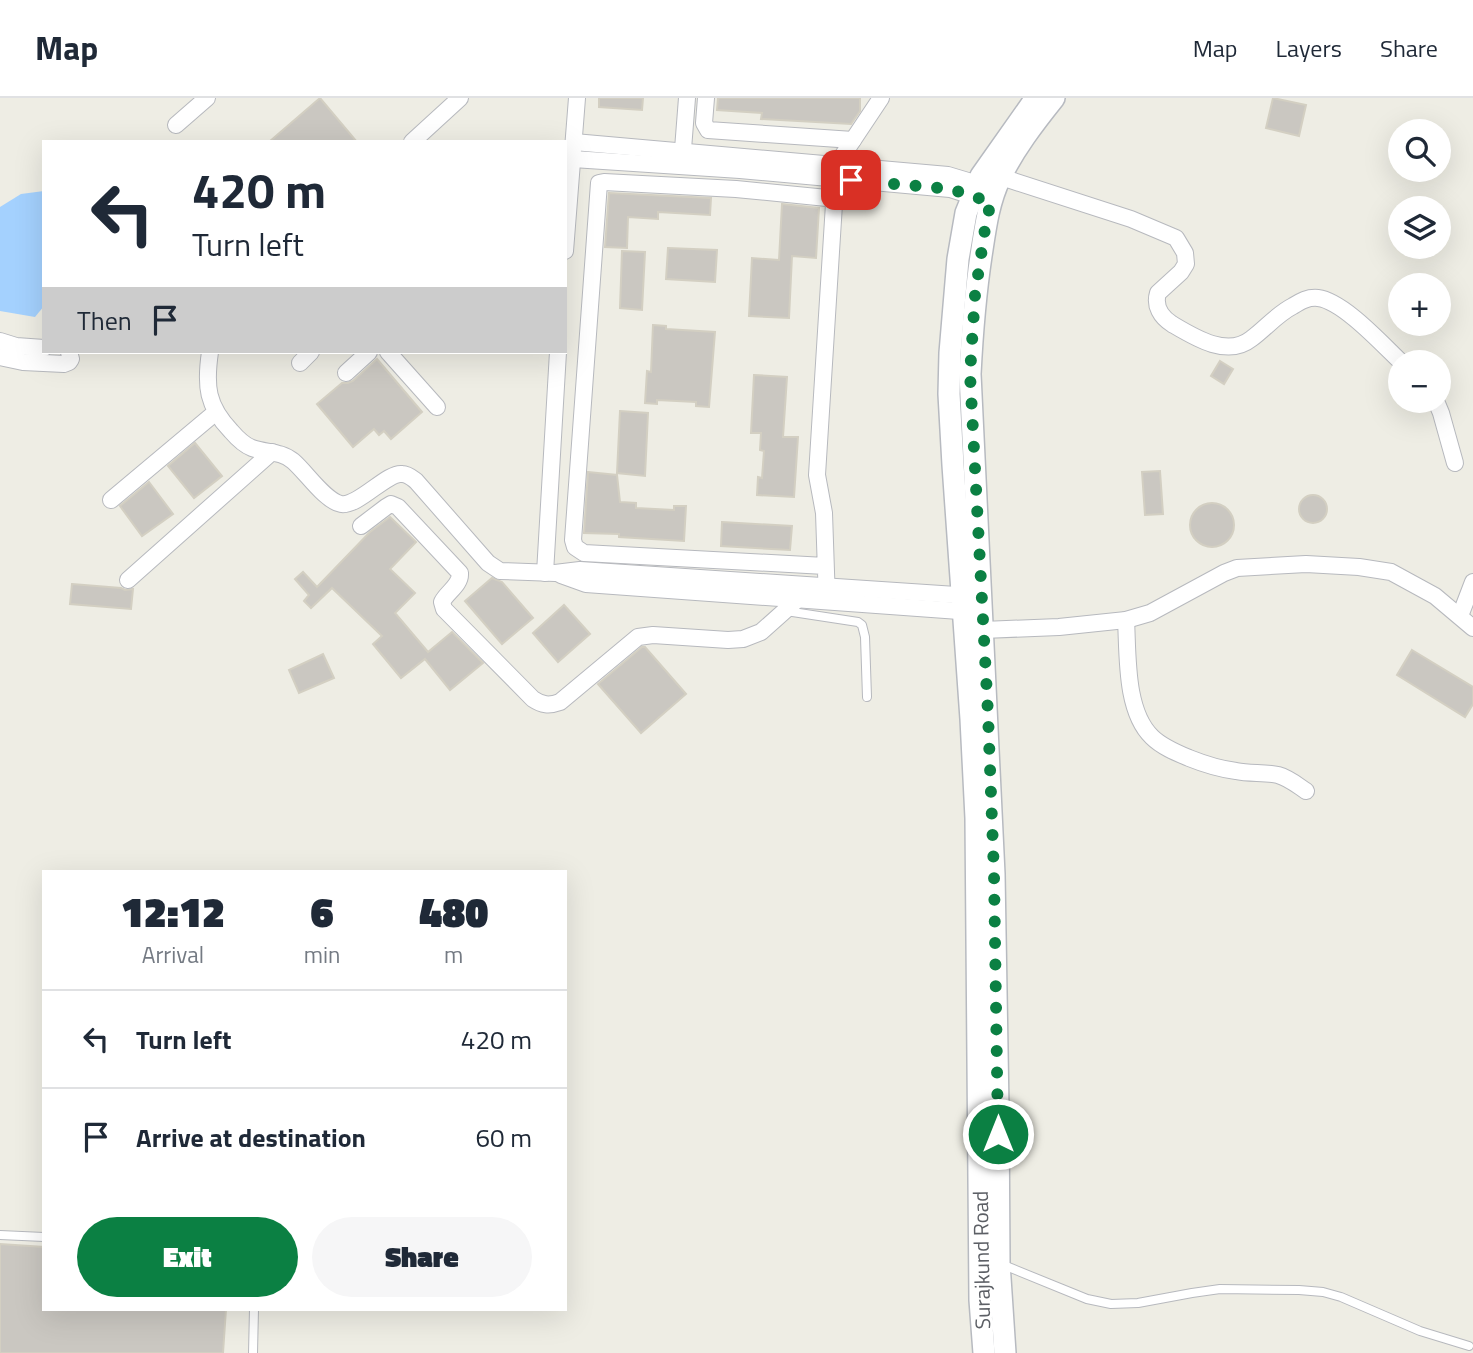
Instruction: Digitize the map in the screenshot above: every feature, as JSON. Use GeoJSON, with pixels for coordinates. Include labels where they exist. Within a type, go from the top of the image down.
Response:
{"type":"FeatureCollection","features":[{"type":"Feature","properties":{"kind":"main road","name":"Surajkund Road"},"geometry":{"type":"LineString","coordinates":[[1005,1353],[999,1263],[995,887],[975,609],[970,374],[975,295],[986,222],[987,190],[1036,98]]}},
{"type":"Feature","properties":{"kind":"main road","name":"Surajkund Road"},"geometry":{"type":"LineString","coordinates":[[987,190],[1054,98]]}},
{"type":"Feature","properties":{"kind":"main road","name":"Surajkund Road"},"geometry":{"type":"LineString","coordinates":[[975,609],[971,719],[976,818],[980,1300],[984,1353]]}},
{"type":"Feature","properties":{"kind":"street"},"geometry":{"type":"LineString","coordinates":[[176,125],[207,98]]}},
{"type":"Feature","properties":{"kind":"street"},"geometry":{"type":"LineString","coordinates":[[414,140],[460,98]]}},
{"type":"Feature","properties":{"kind":"street"},"geometry":{"type":"LineString","coordinates":[[567,228],[577,98]]}},
{"type":"Feature","properties":{"kind":"street"},"geometry":{"type":"LineString","coordinates":[[682,159],[687,98]]}},
{"type":"Feature","properties":{"kind":"street"},"geometry":{"type":"LineString","coordinates":[[706,98],[704,123],[708,130],[853,140]]}},
{"type":"Feature","properties":{"kind":"street"},"geometry":{"type":"LineString","coordinates":[[832,172],[881,98]]}},
{"type":"Feature","properties":{"kind":"street"},"geometry":{"type":"LineString","coordinates":[[719,155],[721,132]]}},
{"type":"Feature","properties":{"kind":"street"},"geometry":{"type":"LineString","coordinates":[[574,142],[740,170],[832,172]]}},
{"type":"Feature","properties":{"kind":"street"},"geometry":{"type":"LineString","coordinates":[[573,159],[682,159],[719,155],[950,189],[987,190],[1131,219],[1176,238],[1182,246],[1186,264],[1158,293],[1156,303],[1167,321],[1184,331],[1224,347],[1240,346],[1286,309],[1307,298],[1320,298],[1335,303],[1388,350]]}},
{"type":"Feature","properties":{"kind":"street"},"geometry":{"type":"LineString","coordinates":[[736,189],[740,170]]}},
{"type":"Feature","properties":{"kind":"street"},"geometry":{"type":"LineString","coordinates":[[825,566],[584,553],[575,547],[573,540],[598,184],[604,182],[736,189],[827,198],[835,207],[817,475],[824,513],[827,593]]}},
{"type":"Feature","properties":{"kind":"street"},"geometry":{"type":"LineString","coordinates":[[0,341],[16,346],[42,348]]}},
{"type":"Feature","properties":{"kind":"street"},"geometry":{"type":"LineString","coordinates":[[0,357],[23,362],[64,364],[71,359],[70,354]]}},
{"type":"Feature","properties":{"kind":"street"},"geometry":{"type":"LineString","coordinates":[[210,354],[210,400],[224,423],[243,443],[290,458],[330,499],[340,504],[351,503],[398,474],[408,475],[492,567],[500,571],[550,573],[580,570],[827,593],[975,609],[1059,627],[1126,620],[1150,613],[1237,568],[1306,564],[1359,567],[1391,572],[1435,596],[1473,628]]}},
{"type":"Feature","properties":{"kind":"street"},"geometry":{"type":"LineString","coordinates":[[346,373],[367,354]]}},
{"type":"Feature","properties":{"kind":"street"},"geometry":{"type":"LineString","coordinates":[[390,354],[437,407]]}},
{"type":"Feature","properties":{"kind":"street"},"geometry":{"type":"LineString","coordinates":[[550,573],[558,354]]}},
{"type":"Feature","properties":{"kind":"street"},"geometry":{"type":"LineString","coordinates":[[111,500],[216,412]]}},
{"type":"Feature","properties":{"kind":"street"},"geometry":{"type":"LineString","coordinates":[[1441,413],[1455,463]]}},
{"type":"Feature","properties":{"kind":"street"},"geometry":{"type":"LineString","coordinates":[[128,580],[272,452]]}},
{"type":"Feature","properties":{"kind":"street"},"geometry":{"type":"LineString","coordinates":[[361,526],[386,506],[398,507],[460,573],[458,583],[442,602],[444,610],[541,704],[560,702],[638,637],[653,635],[743,639],[761,632],[798,599]]}},
{"type":"Feature","properties":{"kind":"street"},"geometry":{"type":"LineString","coordinates":[[550,573],[586,584],[798,599],[827,593]]}},
{"type":"Feature","properties":{"kind":"street"},"geometry":{"type":"LineString","coordinates":[[1460,616],[1473,582]]}},
{"type":"Feature","properties":{"kind":"street"},"geometry":{"type":"LineString","coordinates":[[1126,620],[1132,692],[1139,719],[1151,736],[1179,754],[1201,763],[1237,772],[1278,775],[1294,782],[1306,792]]}},
{"type":"Feature","properties":{"kind":"lane"},"geometry":{"type":"LineString","coordinates":[[785,611],[858,622],[862,625],[865,637],[867,698]]}},
{"type":"Feature","properties":{"kind":"lane"},"geometry":{"type":"LineString","coordinates":[[0,1235],[42,1237]]}},
{"type":"Feature","properties":{"kind":"lane"},"geometry":{"type":"LineString","coordinates":[[999,1263],[1087,1299],[1111,1304],[1138,1303],[1220,1289],[1322,1292],[1341,1297],[1420,1331],[1469,1346]]}},
{"type":"Feature","properties":{"kind":"lane"},"geometry":{"type":"LineString","coordinates":[[253,1353],[254,1311]]}},
{"type":"Feature","properties":{"kind":"water"},"geometry":{"type":"Polygon","coordinates":[[[42,191],[42,308],[35,317],[0,311],[0,207],[21,194],[42,191]]]}},
{"type":"Feature","properties":{"kind":"building"},"geometry":{"type":"Polygon","coordinates":[[[320,98],[355,140],[271,140],[320,98]]]}},
{"type":"Feature","properties":{"kind":"building"},"geometry":{"type":"Polygon","coordinates":[[[599,98],[643,98],[642,110],[599,107],[599,98]]]}},
{"type":"Feature","properties":{"kind":"building"},"geometry":{"type":"Polygon","coordinates":[[[718,98],[860,98],[860,111],[851,124],[761,119],[762,113],[717,110],[718,98]]]}},
{"type":"Feature","properties":{"kind":"building"},"geometry":{"type":"Polygon","coordinates":[[[1273,98],[1306,105],[1299,136],[1266,128],[1273,98]]]}},
{"type":"Feature","properties":{"kind":"building"},"geometry":{"type":"Polygon","coordinates":[[[609,193],[711,198],[710,215],[658,212],[658,219],[628,217],[627,248],[605,247],[609,193]]]}},
{"type":"Feature","properties":{"kind":"building"},"geometry":{"type":"Polygon","coordinates":[[[782,204],[819,208],[816,258],[792,256],[789,318],[749,316],[752,258],[779,260],[782,204]]]}},
{"type":"Feature","properties":{"kind":"building"},"geometry":{"type":"Polygon","coordinates":[[[668,248],[717,250],[715,282],[666,279],[668,248]]]}},
{"type":"Feature","properties":{"kind":"building"},"geometry":{"type":"Polygon","coordinates":[[[622,251],[645,252],[642,310],[620,308],[622,251]]]}},
{"type":"Feature","properties":{"kind":"building"},"geometry":{"type":"Polygon","coordinates":[[[653,325],[666,326],[666,329],[715,332],[709,407],[696,406],[696,402],[657,400],[657,404],[645,403],[647,371],[651,372],[653,325]]]}},
{"type":"Feature","properties":{"kind":"building"},"geometry":{"type":"Polygon","coordinates":[[[377,359],[422,412],[391,439],[384,431],[379,435],[374,429],[353,447],[317,404],[342,383],[353,381],[377,359]]]}},
{"type":"Feature","properties":{"kind":"building"},"geometry":{"type":"Polygon","coordinates":[[[1220,361],[1233,369],[1224,384],[1211,376],[1220,361]]]}},
{"type":"Feature","properties":{"kind":"building"},"geometry":{"type":"Polygon","coordinates":[[[754,375],[787,377],[783,437],[798,437],[794,497],[757,495],[758,477],[762,478],[764,451],[760,450],[761,433],[751,433],[754,375]]]}},
{"type":"Feature","properties":{"kind":"building"},"geometry":{"type":"Polygon","coordinates":[[[620,411],[648,413],[645,476],[617,473],[620,411]]]}},
{"type":"Feature","properties":{"kind":"building"},"geometry":{"type":"Polygon","coordinates":[[[195,443],[222,476],[194,498],[168,466],[195,443]]]}},
{"type":"Feature","properties":{"kind":"building"},"geometry":{"type":"Polygon","coordinates":[[[1160,471],[1163,514],[1145,515],[1142,472],[1160,471]]]}},
{"type":"Feature","properties":{"kind":"building"},"geometry":{"type":"Polygon","coordinates":[[[588,472],[617,475],[620,502],[636,503],[636,508],[674,510],[674,506],[686,506],[684,541],[584,533],[588,472]]]}},
{"type":"Feature","properties":{"kind":"building"},"geometry":{"type":"Polygon","coordinates":[[[149,482],[173,514],[142,536],[120,506],[149,482]]]}},
{"type":"Feature","properties":{"kind":"building"},"geometry":{"type":"Polygon","coordinates":[[[1313,495],[1323,499],[1327,509],[1323,519],[1313,523],[1303,519],[1299,509],[1303,499],[1313,495]]]}},
{"type":"Feature","properties":{"kind":"building"},"geometry":{"type":"Polygon","coordinates":[[[1212,503],[1227,510],[1234,525],[1227,540],[1212,547],[1197,540],[1190,525],[1197,510],[1212,503]]]}},
{"type":"Feature","properties":{"kind":"building"},"geometry":{"type":"Polygon","coordinates":[[[390,517],[416,542],[390,569],[415,593],[395,613],[428,652],[452,632],[483,663],[450,690],[425,659],[401,678],[373,644],[382,636],[332,588],[311,608],[304,601],[309,595],[295,579],[303,572],[317,587],[370,532],[390,517]]]}},
{"type":"Feature","properties":{"kind":"building"},"geometry":{"type":"Polygon","coordinates":[[[722,522],[792,526],[790,550],[721,546],[722,522]]]}},
{"type":"Feature","properties":{"kind":"building"},"geometry":{"type":"Polygon","coordinates":[[[492,578],[502,582],[533,618],[502,644],[465,601],[492,578]]]}},
{"type":"Feature","properties":{"kind":"building"},"geometry":{"type":"Polygon","coordinates":[[[72,584],[133,589],[131,609],[70,604],[72,584]]]}},
{"type":"Feature","properties":{"kind":"building"},"geometry":{"type":"Polygon","coordinates":[[[564,605],[590,634],[558,662],[533,633],[564,605]]]}},
{"type":"Feature","properties":{"kind":"building"},"geometry":{"type":"Polygon","coordinates":[[[645,647],[686,694],[641,733],[598,684],[645,647]]]}},
{"type":"Feature","properties":{"kind":"building"},"geometry":{"type":"Polygon","coordinates":[[[1412,650],[1473,687],[1473,704],[1465,717],[1397,675],[1412,650]]]}},
{"type":"Feature","properties":{"kind":"building"},"geometry":{"type":"Polygon","coordinates":[[[323,654],[334,678],[299,693],[289,670],[323,654]]]}},
{"type":"Feature","properties":{"kind":"building"},"geometry":{"type":"Polygon","coordinates":[[[0,1244],[42,1247],[42,1311],[226,1311],[223,1353],[0,1353],[0,1244]]]}},
{"type":"Feature","properties":{"kind":"route"},"geometry":{"type":"LineString","coordinates":[[851,180],[950,189],[991,202],[975,295],[970,374],[994,874],[998,1134]]}}]}
